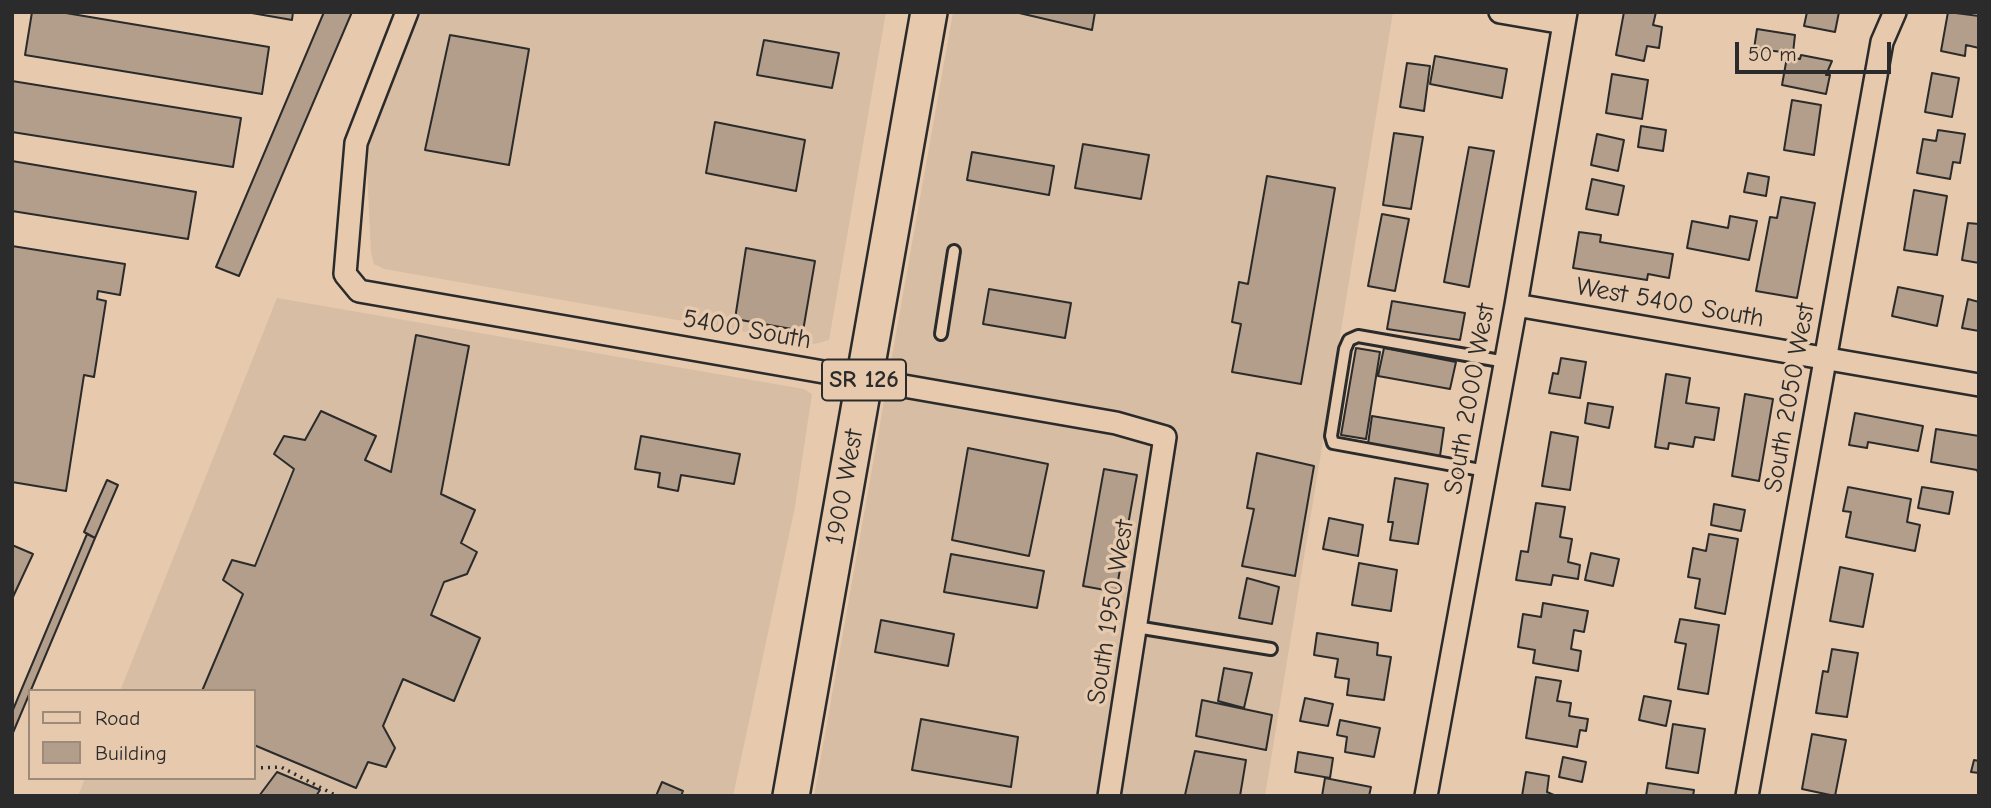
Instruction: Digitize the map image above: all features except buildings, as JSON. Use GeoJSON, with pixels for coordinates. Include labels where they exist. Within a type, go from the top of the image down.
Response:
{"type":"FeatureCollection","features":[{"type":"Feature","properties":{"kind":"main road","name":"1900 West"},"geometry":{"type":"LineString","coordinates":[[791,796],[929,12]]}},
{"type":"Feature","properties":{"kind":"main road"},"geometry":{"type":"LineString","coordinates":[[779,796],[799,748]]}},
{"type":"Feature","properties":{"kind":"street","name":"5400 South"},"geometry":{"type":"LineString","coordinates":[[407,12],[356,143],[345,274],[359,291],[1116,423],[1166,437]]}},
{"type":"Feature","properties":{"kind":"street"},"geometry":{"type":"LineString","coordinates":[[1500,12],[1565,18]]}},
{"type":"Feature","properties":{"kind":"street","name":"South 2050 West"},"geometry":{"type":"LineString","coordinates":[[1747,796],[1882,42],[1895,12]]}},
{"type":"Feature","properties":{"kind":"street","name":"South 2000 West"},"geometry":{"type":"LineString","coordinates":[[1426,796],[1506,362],[1565,18]]}},
{"type":"Feature","properties":{"kind":"street","name":"West 5400 South"},"geometry":{"type":"LineString","coordinates":[[1516,305],[1979,385]]}},
{"type":"Feature","properties":{"kind":"street","name":"South 1950 West"},"geometry":{"type":"LineString","coordinates":[[1110,796],[1166,437]]}},
{"type":"Feature","properties":{"kind":"lane"},"geometry":{"type":"LineString","coordinates":[[941,334],[954,251]]}},
{"type":"Feature","properties":{"kind":"lane"},"geometry":{"type":"LineString","coordinates":[[1486,471],[1333,443],[1331,436],[1345,349],[1349,340],[1358,336],[1506,362]]}},
{"type":"Feature","properties":{"kind":"lane"},"geometry":{"type":"LineString","coordinates":[[1136,627],[1270,649]]}},
{"type":"Feature","properties":{"kind":"path"},"geometry":{"type":"LineString","coordinates":[[256,768],[281,767],[337,796]]}},
{"type":"Feature","properties":{"kind":"shaded area"},"geometry":{"type":"Polygon","coordinates":[[[415,12],[886,12],[829,340],[815,344],[384,269],[374,264],[371,253],[366,148],[370,122],[415,12]]]}},
{"type":"Feature","properties":{"kind":"shaded area"},"geometry":{"type":"Polygon","coordinates":[[[953,12],[1393,12],[1265,796],[814,796],[953,12]]]}},
{"type":"Feature","properties":{"kind":"shaded area"},"geometry":{"type":"Polygon","coordinates":[[[277,298],[804,389],[812,394],[795,507],[733,796],[78,796],[84,780],[256,780],[256,689],[121,689],[277,298]]]}}]}
